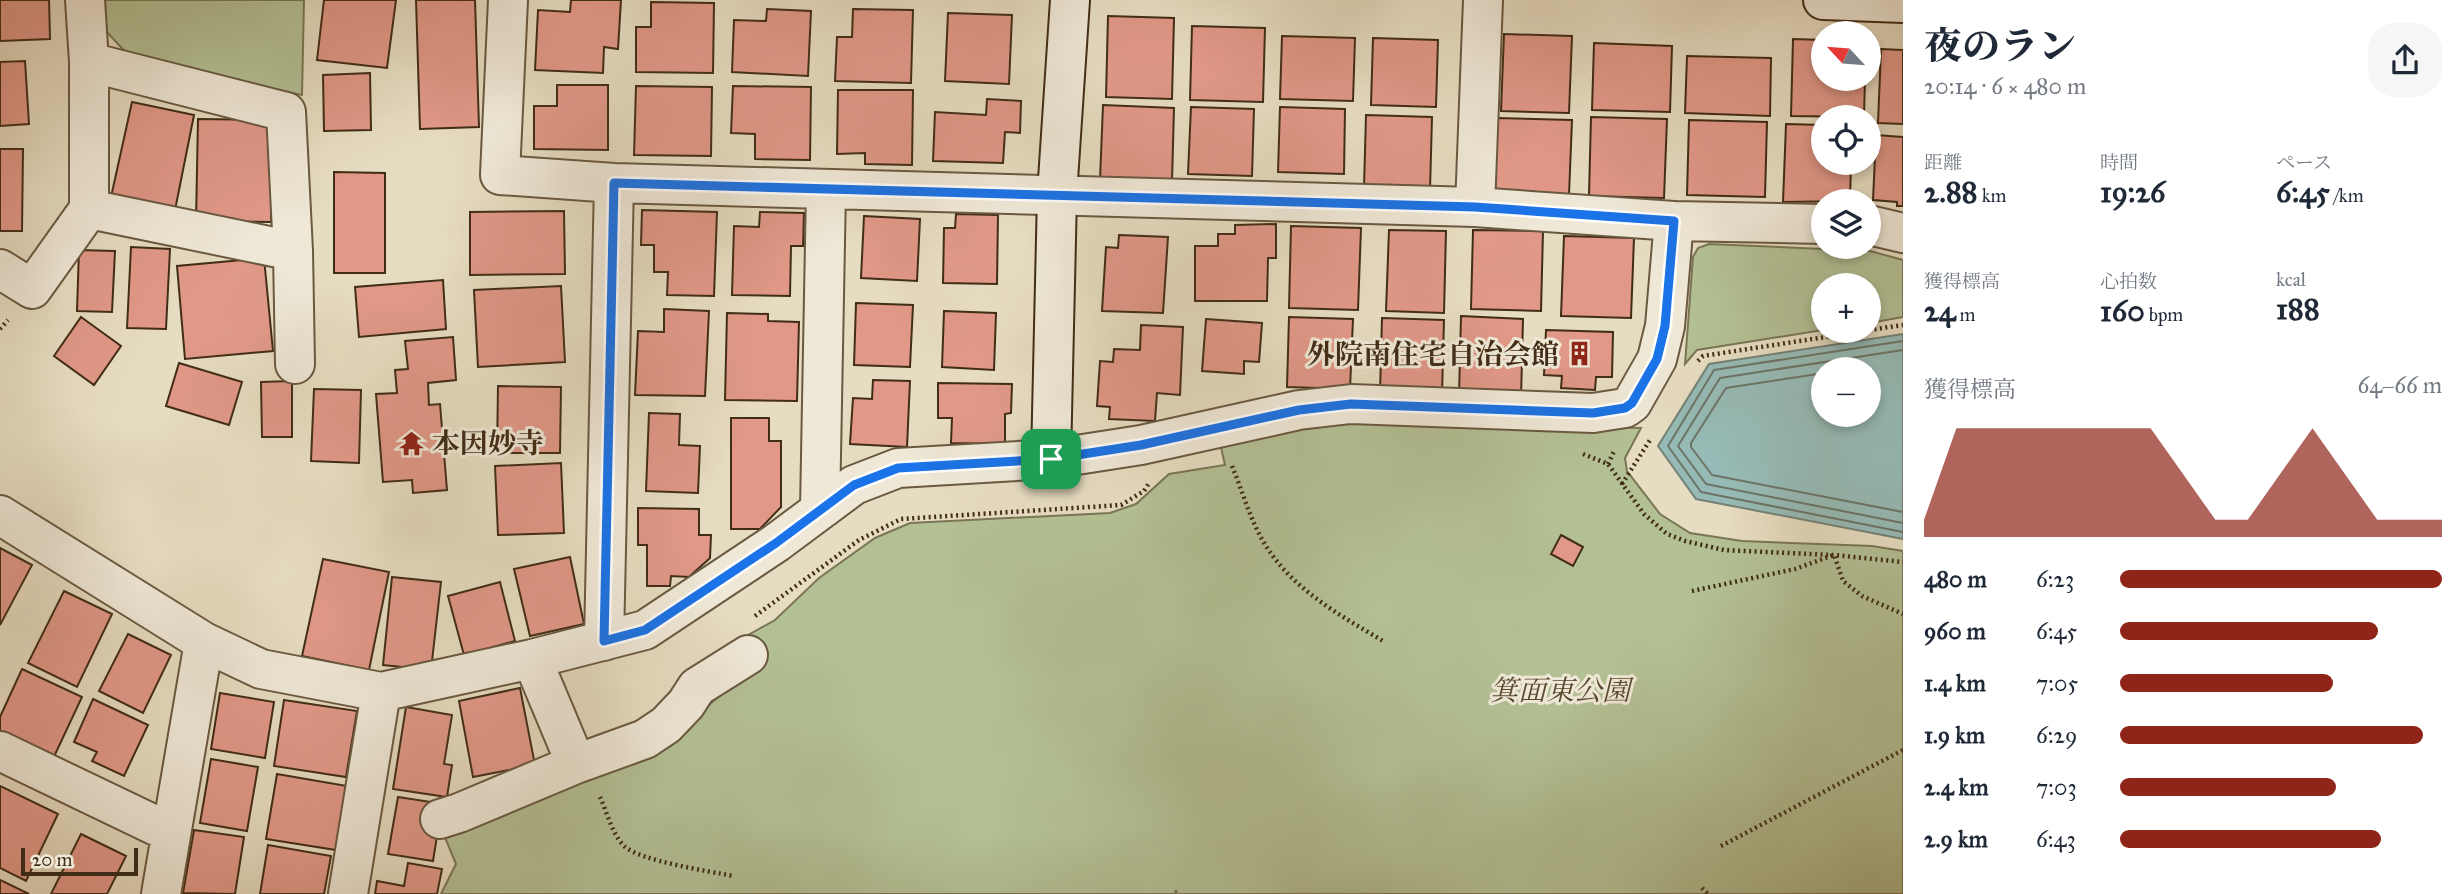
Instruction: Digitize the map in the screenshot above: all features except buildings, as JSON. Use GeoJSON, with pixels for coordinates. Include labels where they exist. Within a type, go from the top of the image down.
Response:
{"type":"FeatureCollection","features":[{"type":"Feature","properties":{"kind":"street"},"geometry":{"type":"LineString","coordinates":[[0,269],[32,289],[89,209],[89,62],[85,0]]}},
{"type":"Feature","properties":{"kind":"street"},"geometry":{"type":"LineString","coordinates":[[508,0],[500,175],[614,183],[1475,207],[1674,221],[1811,224]]}},
{"type":"Feature","properties":{"kind":"street"},"geometry":{"type":"LineString","coordinates":[[1051,459],[1057,195],[1070,0]]}},
{"type":"Feature","properties":{"kind":"street"},"geometry":{"type":"LineString","coordinates":[[1475,207],[1483,0]]}},
{"type":"Feature","properties":{"kind":"street"},"geometry":{"type":"LineString","coordinates":[[1823,0],[1903,3]]}},
{"type":"Feature","properties":{"kind":"street"},"geometry":{"type":"LineString","coordinates":[[89,62],[286,112],[295,365]]}},
{"type":"Feature","properties":{"kind":"street"},"geometry":{"type":"LineString","coordinates":[[604,641],[614,183]]}},
{"type":"Feature","properties":{"kind":"street"},"geometry":{"type":"LineString","coordinates":[[820,509],[826,189]]}},
{"type":"Feature","properties":{"kind":"street"},"geometry":{"type":"LineString","coordinates":[[89,209],[293,251]]}},
{"type":"Feature","properties":{"kind":"street"},"geometry":{"type":"LineString","coordinates":[[0,515],[204,642],[261,669],[381,692],[531,659],[645,630],[776,543],[854,485],[898,468],[1051,459],[1141,445],[1299,410],[1351,404],[1593,413],[1625,408],[1632,403],[1657,359],[1665,326],[1674,221]]}},
{"type":"Feature","properties":{"kind":"street"},"geometry":{"type":"LineString","coordinates":[[1881,228],[1903,233]]}},
{"type":"Feature","properties":{"kind":"street"},"geometry":{"type":"LineString","coordinates":[[440,819],[586,777],[666,725],[686,704],[697,687],[749,638]]}},
{"type":"Feature","properties":{"kind":"street"},"geometry":{"type":"LineString","coordinates":[[161,894],[204,642]]}},
{"type":"Feature","properties":{"kind":"street"},"geometry":{"type":"LineString","coordinates":[[531,659],[586,777]]}},
{"type":"Feature","properties":{"kind":"street"},"geometry":{"type":"LineString","coordinates":[[348,894],[381,692]]}},
{"type":"Feature","properties":{"kind":"street"},"geometry":{"type":"LineString","coordinates":[[0,751],[171,833]]}},
{"type":"Feature","properties":{"kind":"path"},"geometry":{"type":"LineString","coordinates":[[0,329],[10,319]]}},
{"type":"Feature","properties":{"kind":"path"},"geometry":{"type":"LineString","coordinates":[[1881,328],[1903,325]]}},
{"type":"Feature","properties":{"kind":"path"},"geometry":{"type":"LineString","coordinates":[[1703,356],[1811,339]]}},
{"type":"Feature","properties":{"kind":"path"},"geometry":{"type":"LineString","coordinates":[[1582,454],[1608,464],[1644,514],[1667,534],[1685,541],[1724,550],[1834,555],[1903,562]]}},
{"type":"Feature","properties":{"kind":"path"},"geometry":{"type":"LineString","coordinates":[[1228,455],[1262,540],[1283,569],[1325,606],[1383,641]]}},
{"type":"Feature","properties":{"kind":"path"},"geometry":{"type":"LineString","coordinates":[[749,638],[859,540],[901,519],[1121,505],[1144,491],[1151,480]]}},
{"type":"Feature","properties":{"kind":"path"},"geometry":{"type":"LineString","coordinates":[[1692,591],[1795,569],[1834,555]]}},
{"type":"Feature","properties":{"kind":"path"},"geometry":{"type":"LineString","coordinates":[[1834,555],[1843,580],[1862,596],[1903,614]]}},
{"type":"Feature","properties":{"kind":"path"},"geometry":{"type":"LineString","coordinates":[[1721,846],[1903,750]]}},
{"type":"Feature","properties":{"kind":"path"},"geometry":{"type":"LineString","coordinates":[[586,777],[624,846],[645,856],[733,876]]}},
{"type":"Feature","properties":{"kind":"path"},"geometry":{"type":"LineString","coordinates":[[1702,888],[1708,894]]}},
{"type":"Feature","properties":{"kind":"green space"},"geometry":{"type":"Polygon","coordinates":[[[105,0],[304,0],[302,95],[130,57],[106,31],[105,0]]]}},
{"type":"Feature","properties":{"kind":"green space"},"geometry":{"type":"Polygon","coordinates":[[[1709,244],[1811,248],[1811,259],[1881,259],[1881,254],[1903,260],[1903,317],[1881,321],[1881,273],[1811,273],[1811,332],[1697,350],[1685,364],[1693,257],[1698,248],[1709,244]]]}},
{"type":"Feature","properties":{"kind":"green space","name":"箕面東公園"},"geometry":{"type":"Polygon","coordinates":[[[1324,420],[1641,428],[1625,458],[1627,471],[1660,514],[1690,533],[1742,541],[1872,546],[1903,551],[1903,894],[1177,894],[1176,890],[1175,894],[441,894],[456,864],[444,835],[672,736],[754,667],[743,638],[775,620],[819,578],[875,538],[910,523],[1110,513],[1136,504],[1169,474],[1225,465],[1220,443],[1324,420]]]}},
{"type":"Feature","properties":{"kind":"water"},"geometry":{"type":"Polygon","coordinates":[[[1903,334],[1903,539],[1696,499],[1658,446],[1709,364],[1845,343],[1881,343],[1881,337],[1903,334]]]}},
{"type":"Feature","properties":{"kind":"place","name":"外院南住宅自治会館"},"geometry":{"type":"Point","coordinates":[1579,354]}},
{"type":"Feature","properties":{"kind":"place","name":"本因妙寺"},"geometry":{"type":"Point","coordinates":[412,443]}},
{"type":"Feature","properties":{"kind":"route"},"geometry":{"type":"LineString","coordinates":[[614,183],[1475,207],[1674,221],[1665,326],[1657,359],[1632,403],[1625,408],[1593,413],[1351,404],[1299,410],[1141,445],[1051,459],[898,468],[854,485],[776,543],[645,630],[604,641],[614,183]]}}]}
